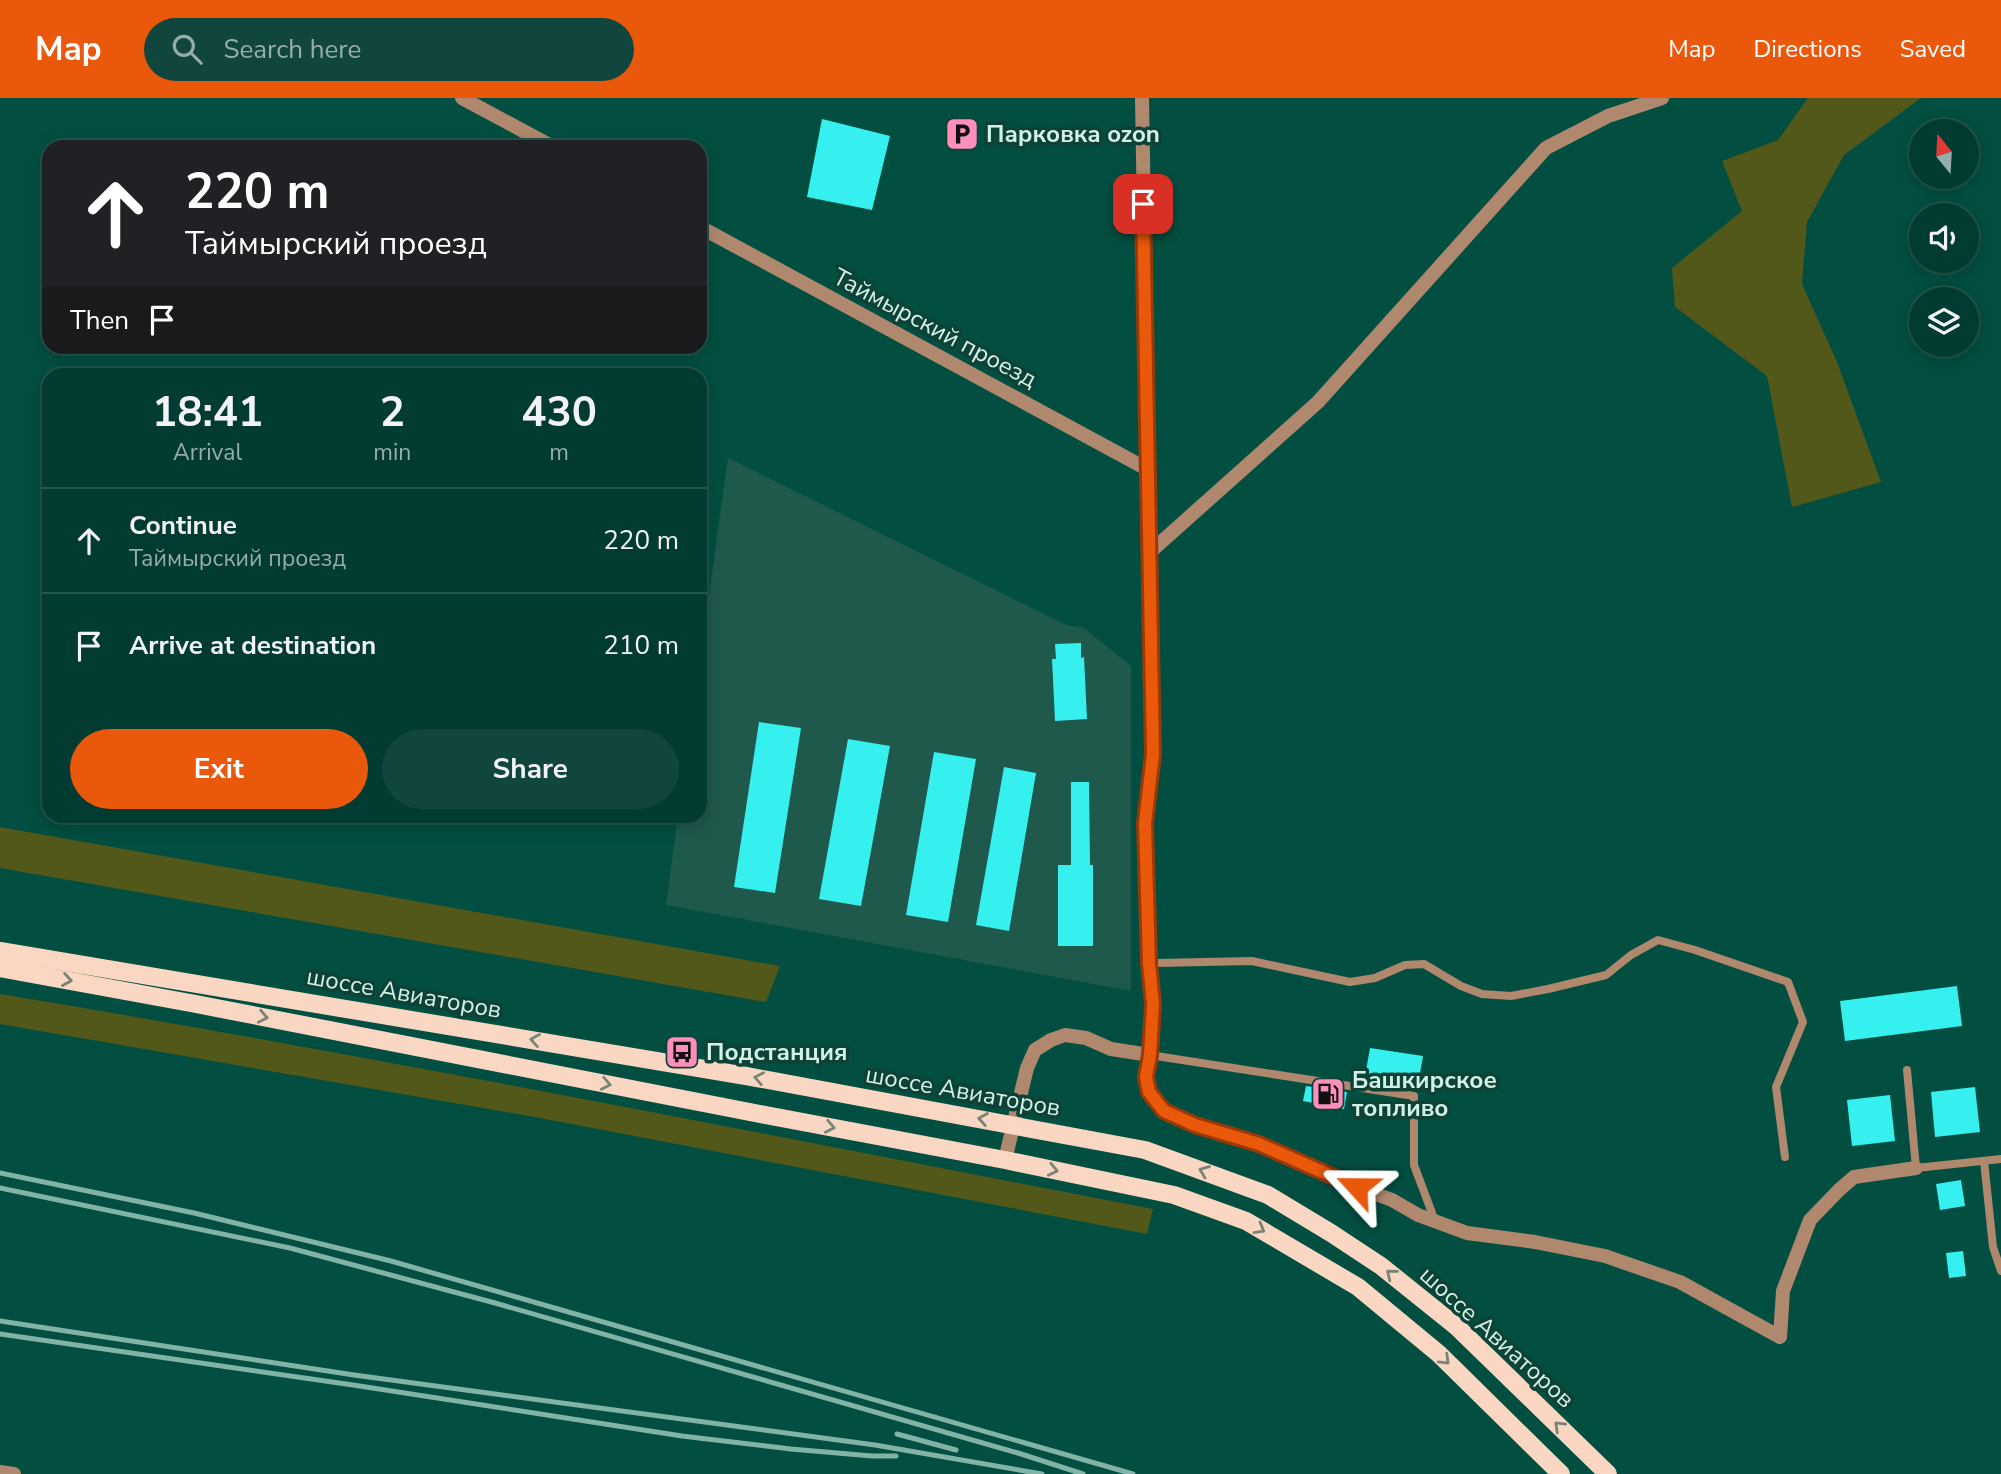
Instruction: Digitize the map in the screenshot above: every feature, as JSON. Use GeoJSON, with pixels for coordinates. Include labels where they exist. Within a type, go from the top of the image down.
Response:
{"type":"FeatureCollection","features":[{"type":"Feature","properties":{"kind":"main road","name":"шоссе Авиаторов"},"geometry":{"type":"LineString","coordinates":[[0,951],[718,1071],[1145,1150],[1268,1195],[1381,1266],[1457,1327],[1608,1474]]}},
{"type":"Feature","properties":{"kind":"main road","name":"шоссе Авиаторов"},"geometry":{"type":"LineString","coordinates":[[0,968],[1005,1160],[1174,1195],[1246,1221],[1358,1287],[1439,1354],[1561,1474]]}},
{"type":"Feature","properties":{"kind":"street"},"geometry":{"type":"LineString","coordinates":[[462,98],[540,140]]}},
{"type":"Feature","properties":{"kind":"street"},"geometry":{"type":"LineString","coordinates":[[1142,98],[1153,754],[1145,823],[1149,963],[1153,1004],[1146,1077],[1149,1092],[1164,1111],[1195,1125],[1259,1144],[1392,1200],[1418,1215],[1466,1233],[1535,1242],[1617,1261],[1680,1282],[1780,1337],[1783,1291],[1810,1220],[1854,1177],[1916,1168]]}},
{"type":"Feature","properties":{"kind":"street"},"geometry":{"type":"LineString","coordinates":[[1149,552],[1318,402],[1546,148],[1608,116],[1662,98]]}},
{"type":"Feature","properties":{"kind":"street","name":"Таймырский проезд"},"geometry":{"type":"LineString","coordinates":[[707,231],[1147,469]]}},
{"type":"Feature","properties":{"kind":"street"},"geometry":{"type":"LineString","coordinates":[[1005,1160],[1027,1068],[1035,1050],[1065,1035],[1086,1038],[1111,1049],[1150,1055]]}},
{"type":"Feature","properties":{"kind":"street"},"geometry":{"type":"LineString","coordinates":[[0,1472],[13,1474]]}},
{"type":"Feature","properties":{"kind":"lane"},"geometry":{"type":"LineString","coordinates":[[1157,963],[1252,961],[1350,982],[1375,978],[1405,965],[1424,964],[1461,986],[1482,993],[1511,996],[1606,975],[1631,955],[1657,940],[1695,950],[1788,982],[1803,1022],[1776,1087],[1785,1157]]}},
{"type":"Feature","properties":{"kind":"lane"},"geometry":{"type":"LineString","coordinates":[[1150,1055],[1414,1096],[1414,1165],[1435,1221]]}},
{"type":"Feature","properties":{"kind":"lane"},"geometry":{"type":"LineString","coordinates":[[1907,1070],[1916,1168],[2001,1159]]}},
{"type":"Feature","properties":{"kind":"lane"},"geometry":{"type":"LineString","coordinates":[[1984,1161],[1993,1247],[2001,1271]]}},
{"type":"Feature","properties":{"kind":"shaded area"},"geometry":{"type":"Polygon","coordinates":[[[728,458],[1066,625],[1084,628],[1131,666],[1131,991],[666,905],[677,823],[707,823],[707,609],[728,458]]]}},
{"type":"Feature","properties":{"kind":"green space"},"geometry":{"type":"Polygon","coordinates":[[[1808,98],[1921,98],[1844,155],[1807,222],[1802,284],[1837,362],[1881,482],[1792,507],[1767,376],[1675,307],[1672,268],[1742,211],[1722,161],[1778,140],[1808,98]]]}},
{"type":"Feature","properties":{"kind":"green space"},"geometry":{"type":"Polygon","coordinates":[[[0,827],[780,966],[766,1002],[0,868],[0,827]]]}},
{"type":"Feature","properties":{"kind":"green space"},"geometry":{"type":"Polygon","coordinates":[[[0,994],[433,1071],[1153,1209],[1147,1234],[535,1117],[0,1024],[0,994]]]}},
{"type":"Feature","properties":{"kind":"building"},"geometry":{"type":"Polygon","coordinates":[[[822,119],[890,136],[872,210],[807,197],[822,119]]]}},
{"type":"Feature","properties":{"kind":"building"},"geometry":{"type":"Polygon","coordinates":[[[1081,643],[1087,719],[1055,721],[1052,659],[1056,659],[1055,644],[1081,643]]]}},
{"type":"Feature","properties":{"kind":"building"},"geometry":{"type":"Polygon","coordinates":[[[759,722],[801,728],[775,893],[734,887],[759,722]]]}},
{"type":"Feature","properties":{"kind":"building"},"geometry":{"type":"Polygon","coordinates":[[[848,739],[890,746],[861,906],[819,899],[848,739]]]}},
{"type":"Feature","properties":{"kind":"building"},"geometry":{"type":"Polygon","coordinates":[[[934,752],[976,759],[948,922],[906,915],[934,752]]]}},
{"type":"Feature","properties":{"kind":"building"},"geometry":{"type":"Polygon","coordinates":[[[1004,767],[1036,773],[1009,931],[976,925],[1004,767]]]}},
{"type":"Feature","properties":{"kind":"building"},"geometry":{"type":"Polygon","coordinates":[[[1071,782],[1089,782],[1093,946],[1058,946],[1058,865],[1071,865],[1071,782]]]}},
{"type":"Feature","properties":{"kind":"building"},"geometry":{"type":"Polygon","coordinates":[[[1957,986],[1962,1026],[1845,1041],[1840,1001],[1957,986]]]}},
{"type":"Feature","properties":{"kind":"building"},"geometry":{"type":"Polygon","coordinates":[[[1370,1048],[1423,1056],[1418,1085],[1365,1076],[1370,1048]]]}},
{"type":"Feature","properties":{"kind":"building"},"geometry":{"type":"Polygon","coordinates":[[[1306,1086],[1347,1092],[1344,1109],[1303,1101],[1306,1086]]]}},
{"type":"Feature","properties":{"kind":"building"},"geometry":{"type":"Polygon","coordinates":[[[1975,1087],[1980,1132],[1935,1137],[1931,1092],[1975,1087]]]}},
{"type":"Feature","properties":{"kind":"building"},"geometry":{"type":"Polygon","coordinates":[[[1890,1095],[1895,1141],[1852,1146],[1847,1100],[1890,1095]]]}},
{"type":"Feature","properties":{"kind":"building"},"geometry":{"type":"Polygon","coordinates":[[[1961,1180],[1965,1206],[1940,1210],[1936,1184],[1961,1180]]]}},
{"type":"Feature","properties":{"kind":"building"},"geometry":{"type":"Polygon","coordinates":[[[1963,1251],[1966,1276],[1949,1278],[1946,1253],[1963,1251]]]}},
{"type":"Feature","properties":{"kind":"railway"},"geometry":{"type":"LineString","coordinates":[[0,1173],[194,1213],[391,1261],[1133,1474]]}},
{"type":"Feature","properties":{"kind":"railway"},"geometry":{"type":"LineString","coordinates":[[0,1188],[290,1248],[495,1303],[1083,1474]]}},
{"type":"Feature","properties":{"kind":"railway"},"geometry":{"type":"LineString","coordinates":[[0,1321],[354,1375],[875,1445],[1042,1474]]}},
{"type":"Feature","properties":{"kind":"railway"},"geometry":{"type":"LineString","coordinates":[[0,1334],[682,1436],[791,1449],[896,1456]]}},
{"type":"Feature","properties":{"kind":"railway"},"geometry":{"type":"LineString","coordinates":[[897,1434],[956,1450]]}},
{"type":"Feature","properties":{"kind":"place","name":"Парковка ozon"},"geometry":{"type":"Point","coordinates":[962,134]}},
{"type":"Feature","properties":{"kind":"place","name":"Подстанция"},"geometry":{"type":"Point","coordinates":[682,1052]}},
{"type":"Feature","properties":{"kind":"place","name":"Башкирское топливо"},"geometry":{"type":"Point","coordinates":[1328,1094]}},
{"type":"Feature","properties":{"kind":"route"},"geometry":{"type":"LineString","coordinates":[[1143,204],[1153,754],[1145,823],[1149,963],[1153,1004],[1146,1077],[1149,1092],[1164,1111],[1195,1125],[1259,1144],[1357,1187]]}}]}
